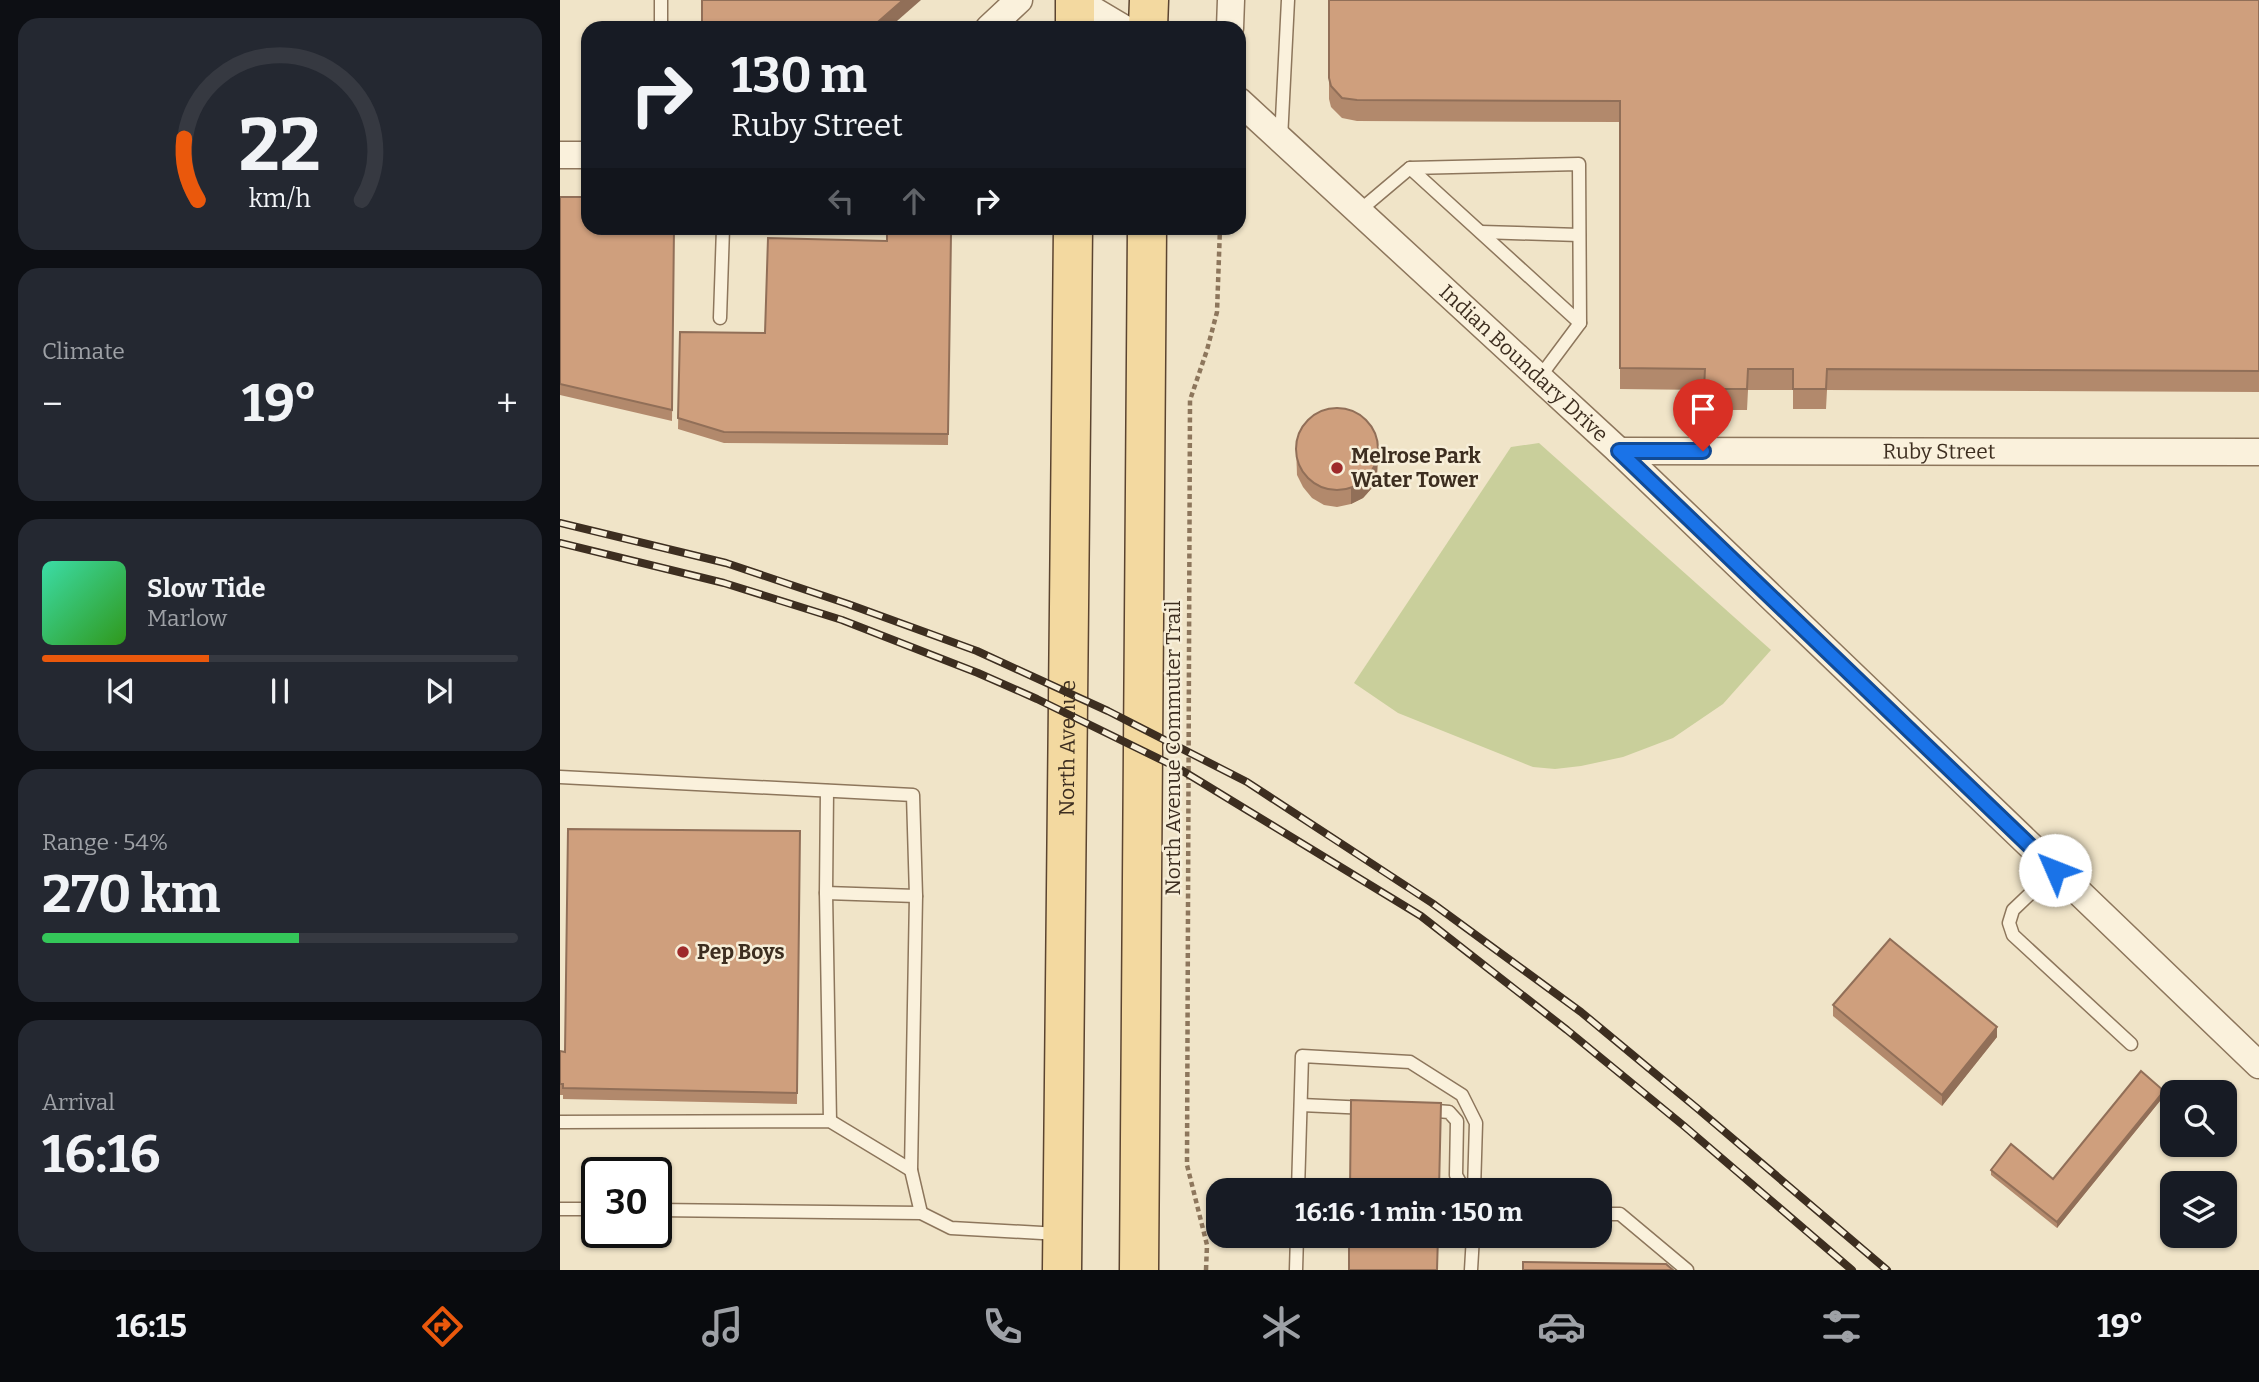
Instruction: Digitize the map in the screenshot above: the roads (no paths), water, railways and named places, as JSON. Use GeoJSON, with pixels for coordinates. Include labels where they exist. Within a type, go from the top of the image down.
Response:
{"type":"FeatureCollection","features":[{"type":"Feature","properties":{"kind":"main road"},"geometry":{"type":"LineString","coordinates":[[1075,21],[1076,0]]}},
{"type":"Feature","properties":{"kind":"main road"},"geometry":{"type":"LineString","coordinates":[[1148,21],[1149,0]]}},
{"type":"Feature","properties":{"kind":"main road","name":"North Avenue"},"geometry":{"type":"LineString","coordinates":[[1063,1252],[1073,235]]}},
{"type":"Feature","properties":{"kind":"main road"},"geometry":{"type":"LineString","coordinates":[[1139,1270],[1147,235]]}},
{"type":"Feature","properties":{"kind":"street"},"geometry":{"type":"LineString","coordinates":[[996,21],[1019,0]]}},
{"type":"Feature","properties":{"kind":"street"},"geometry":{"type":"LineString","coordinates":[[1076,0],[1111,21]]}},
{"type":"Feature","properties":{"kind":"street"},"geometry":{"type":"LineString","coordinates":[[1230,21],[1231,0]]}},
{"type":"Feature","properties":{"kind":"street","name":"Indian Boundary Drive"},"geometry":{"type":"LineString","coordinates":[[1246,108],[1619,451],[2259,1065]]}},
{"type":"Feature","properties":{"kind":"street"},"geometry":{"type":"LineString","coordinates":[[560,155],[581,155]]}},
{"type":"Feature","properties":{"kind":"street","name":"Ruby Street"},"geometry":{"type":"LineString","coordinates":[[1619,451],[2259,452]]}},
{"type":"Feature","properties":{"kind":"lane"},"geometry":{"type":"LineString","coordinates":[[661,0],[661,21]]}},
{"type":"Feature","properties":{"kind":"lane"},"geometry":{"type":"LineString","coordinates":[[1281,140],[1288,0]]}},
{"type":"Feature","properties":{"kind":"lane"},"geometry":{"type":"LineString","coordinates":[[1359,211],[1410,168],[1579,164],[1580,323],[1539,378]]}},
{"type":"Feature","properties":{"kind":"lane"},"geometry":{"type":"LineString","coordinates":[[1410,168],[1580,323]]}},
{"type":"Feature","properties":{"kind":"lane"},"geometry":{"type":"LineString","coordinates":[[1480,232],[1579,235]]}},
{"type":"Feature","properties":{"kind":"lane"},"geometry":{"type":"LineString","coordinates":[[720,318],[723,235]]}},
{"type":"Feature","properties":{"kind":"lane"},"geometry":{"type":"LineString","coordinates":[[560,777],[914,795],[916,896],[911,1170],[921,1213]]}},
{"type":"Feature","properties":{"kind":"lane"},"geometry":{"type":"LineString","coordinates":[[827,791],[826,893],[831,1121]]}},
{"type":"Feature","properties":{"kind":"lane"},"geometry":{"type":"LineString","coordinates":[[2055,870],[2013,910],[2009,923],[2012,935],[2131,1044]]}},
{"type":"Feature","properties":{"kind":"lane"},"geometry":{"type":"LineString","coordinates":[[826,893],[916,896]]}},
{"type":"Feature","properties":{"kind":"lane"},"geometry":{"type":"LineString","coordinates":[[1298,1178],[1302,1056],[1410,1062],[1462,1095],[1476,1123],[1474,1178]]}},
{"type":"Feature","properties":{"kind":"lane"},"geometry":{"type":"LineString","coordinates":[[1301,1105],[1382,1109]]}},
{"type":"Feature","properties":{"kind":"lane"},"geometry":{"type":"LineString","coordinates":[[1409,1110],[1449,1112],[1457,1121],[1458,1178]]}},
{"type":"Feature","properties":{"kind":"lane"},"geometry":{"type":"LineString","coordinates":[[560,1122],[831,1121],[911,1170]]}},
{"type":"Feature","properties":{"kind":"lane"},"geometry":{"type":"LineString","coordinates":[[560,1209],[581,1209]]}},
{"type":"Feature","properties":{"kind":"lane"},"geometry":{"type":"LineString","coordinates":[[672,1210],[921,1213],[951,1228],[1063,1252]]}},
{"type":"Feature","properties":{"kind":"lane"},"geometry":{"type":"LineString","coordinates":[[1612,1214],[1620,1214],[1687,1270]]}},
{"type":"Feature","properties":{"kind":"lane"},"geometry":{"type":"LineString","coordinates":[[1296,1270],[1297,1248]]}},
{"type":"Feature","properties":{"kind":"lane"},"geometry":{"type":"LineString","coordinates":[[1471,1270],[1472,1248]]}},
{"type":"Feature","properties":{"kind":"railway"},"geometry":{"type":"LineString","coordinates":[[560,523],[726,563],[977,651],[1108,711],[1247,782],[1432,903],[1581,1012],[1887,1270]]}},
{"type":"Feature","properties":{"kind":"railway"},"geometry":{"type":"LineString","coordinates":[[560,543],[724,583],[842,620],[978,673],[1178,768],[1421,916],[1684,1126],[1852,1270]]}},
{"type":"Feature","properties":{"kind":"place","name":"Melrose Park Water Tower"},"geometry":{"type":"Point","coordinates":[1337,468]}},
{"type":"Feature","properties":{"kind":"place","name":"Pep Boys"},"geometry":{"type":"Point","coordinates":[683,952]}}]}
